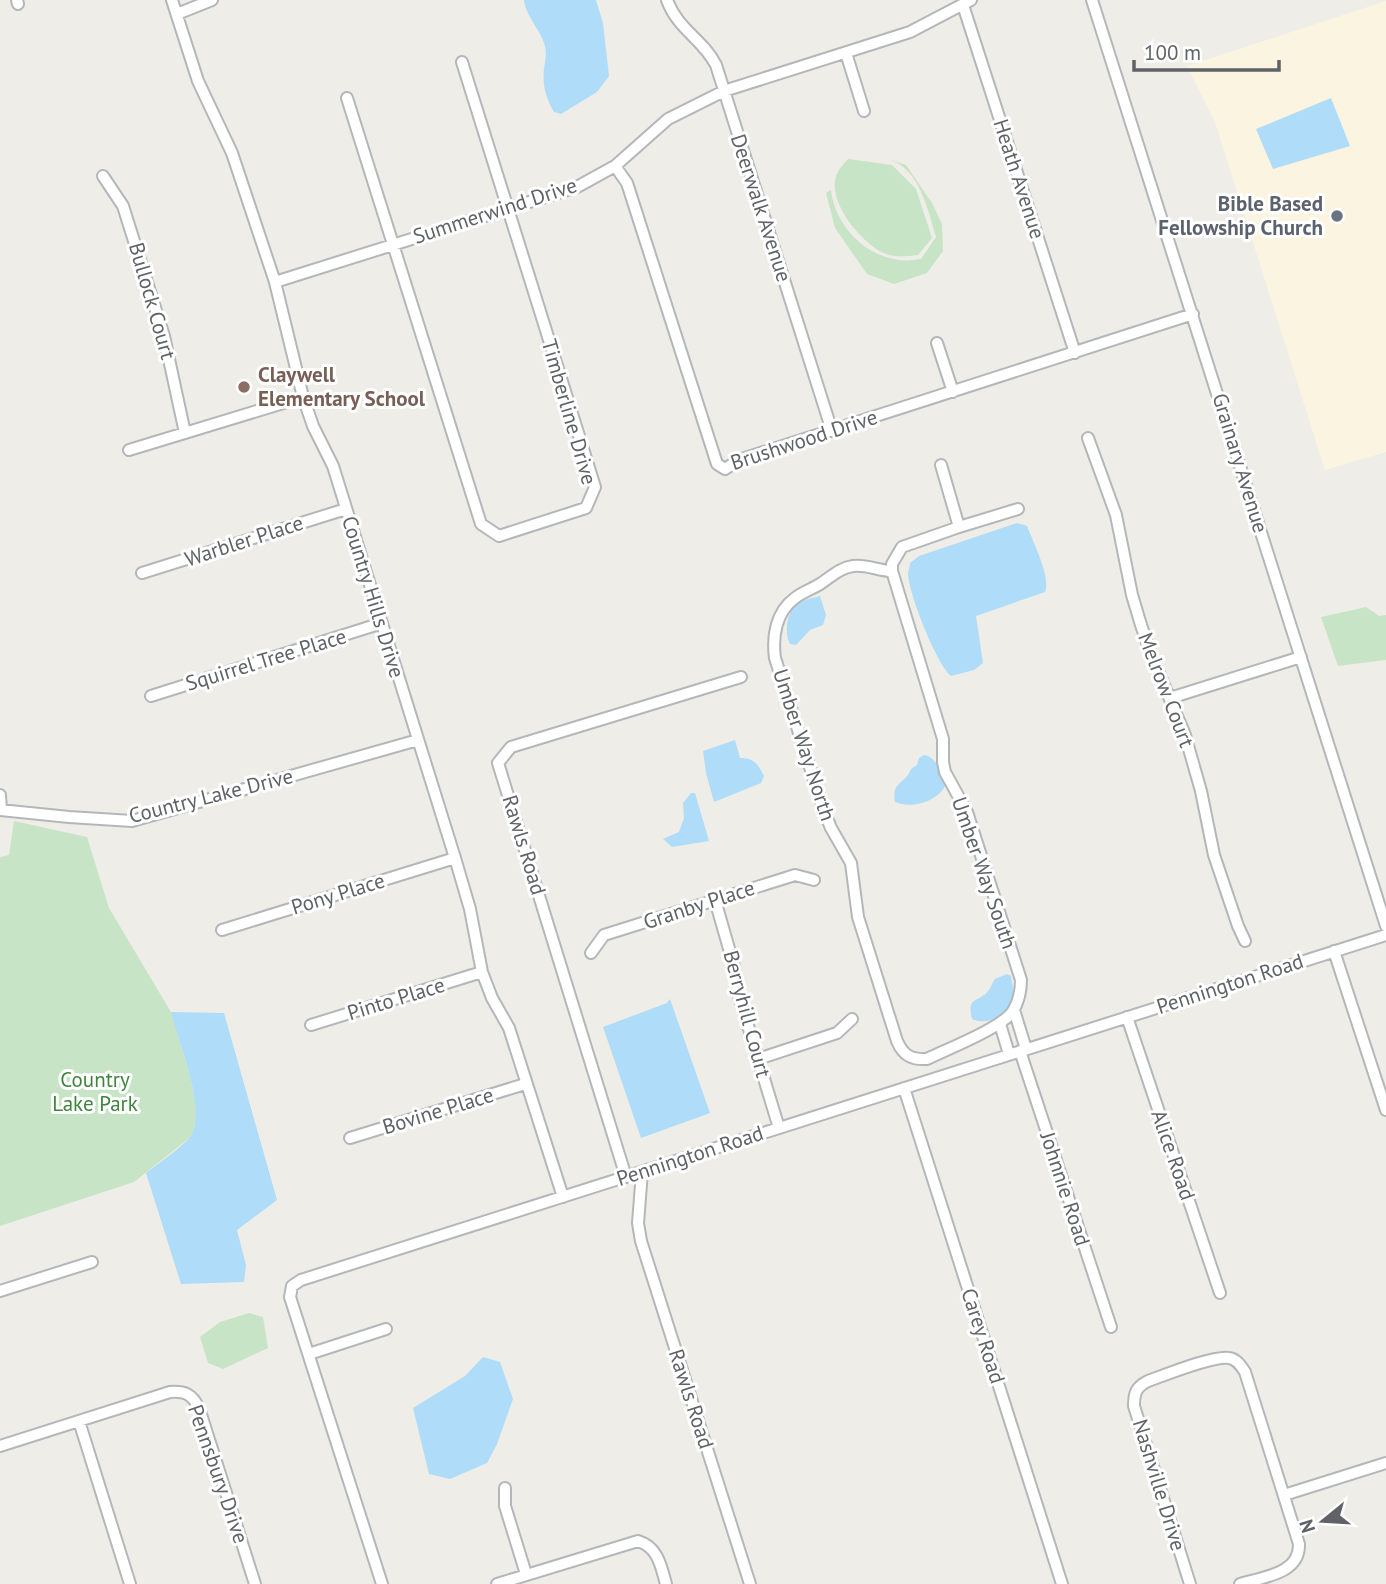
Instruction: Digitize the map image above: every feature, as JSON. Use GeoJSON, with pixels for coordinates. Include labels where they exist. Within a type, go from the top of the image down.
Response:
{"type":"FeatureCollection","features":[{"type":"Feature","properties":{"kind":"street","name":"Country Hills Drive"},"geometry":{"type":"LineString","coordinates":[[173,0],[198,81],[232,153],[275,282],[303,397],[313,426],[333,466],[470,909],[482,972],[492,998],[509,1028],[563,1197]]}},
{"type":"Feature","properties":{"kind":"street"},"geometry":{"type":"LineString","coordinates":[[177,14],[212,0]]}},
{"type":"Feature","properties":{"kind":"street","name":"Deerwalk Avenue"},"geometry":{"type":"LineString","coordinates":[[667,0],[675,20],[709,52],[716,65],[832,431]]}},
{"type":"Feature","properties":{"kind":"street","name":"Grainary Avenue"},"geometry":{"type":"LineString","coordinates":[[1092,0],[1386,926]]}},
{"type":"Feature","properties":{"kind":"street","name":"Summerwind Drive"},"geometry":{"type":"LineString","coordinates":[[275,282],[576,187],[615,166],[668,119],[724,91],[910,32],[967,2]]}},
{"type":"Feature","properties":{"kind":"street","name":"Heath Avenue"},"geometry":{"type":"LineString","coordinates":[[967,2],[1075,353]]}},
{"type":"Feature","properties":{"kind":"street"},"geometry":{"type":"LineString","coordinates":[[846,53],[864,111]]}},
{"type":"Feature","properties":{"kind":"street","name":"Timberline Drive"},"geometry":{"type":"LineString","coordinates":[[347,98],[481,524],[499,536],[512,532],[586,508],[595,487],[462,62]]}},
{"type":"Feature","properties":{"kind":"street","name":"Brushwood Drive"},"geometry":{"type":"LineString","coordinates":[[615,166],[627,183],[717,464],[725,469],[739,460],[1193,314]]}},
{"type":"Feature","properties":{"kind":"street","name":"Bullock Court"},"geometry":{"type":"LineString","coordinates":[[103,176],[123,206],[128,219],[164,336],[185,433]]}},
{"type":"Feature","properties":{"kind":"street"},"geometry":{"type":"LineString","coordinates":[[937,343],[953,392]]}},
{"type":"Feature","properties":{"kind":"street"},"geometry":{"type":"LineString","coordinates":[[129,450],[303,397]]}},
{"type":"Feature","properties":{"kind":"street","name":"Melrow Court"},"geometry":{"type":"LineString","coordinates":[[1088,438],[1116,515],[1132,595],[1141,625],[1196,769],[1220,876],[1245,941]]}},
{"type":"Feature","properties":{"kind":"street"},"geometry":{"type":"LineString","coordinates":[[941,465],[959,527]]}},
{"type":"Feature","properties":{"kind":"street","name":"Warbler Place"},"geometry":{"type":"LineString","coordinates":[[142,573],[346,509]]}},
{"type":"Feature","properties":{"kind":"street"},"geometry":{"type":"LineString","coordinates":[[892,570],[892,564],[902,547],[1018,509]]}},
{"type":"Feature","properties":{"kind":"street","name":"Umber Way North"},"geometry":{"type":"LineString","coordinates":[[892,570],[880,571],[858,565],[845,568],[796,597],[787,606],[775,630],[775,658],[824,811],[851,863],[858,917],[901,1049],[908,1057],[927,1059],[1000,1024]]}},
{"type":"Feature","properties":{"kind":"street","name":"Umber Way South"},"geometry":{"type":"LineString","coordinates":[[892,570],[943,739],[945,772],[967,812],[1021,980],[1021,995],[1014,1010]]}},
{"type":"Feature","properties":{"kind":"street","name":"Squirrel Tree Place"},"geometry":{"type":"LineString","coordinates":[[150,696],[382,623]]}},
{"type":"Feature","properties":{"kind":"street"},"geometry":{"type":"LineString","coordinates":[[1170,698],[1301,657]]}},
{"type":"Feature","properties":{"kind":"street","name":"Rawls Road"},"geometry":{"type":"LineString","coordinates":[[626,1177],[498,763],[511,747],[741,677]]}},
{"type":"Feature","properties":{"kind":"street","name":"Country Lake Drive"},"geometry":{"type":"LineString","coordinates":[[1,810],[132,821],[418,740]]}},
{"type":"Feature","properties":{"kind":"street"},"geometry":{"type":"LineString","coordinates":[[0,795],[1,810]]}},
{"type":"Feature","properties":{"kind":"street","name":"Pony Place"},"geometry":{"type":"LineString","coordinates":[[222,930],[454,858]]}},
{"type":"Feature","properties":{"kind":"street","name":"Granby Place"},"geometry":{"type":"LineString","coordinates":[[591,953],[604,935],[794,874],[814,880]]}},
{"type":"Feature","properties":{"kind":"street","name":"Berryhill Court"},"geometry":{"type":"LineString","coordinates":[[715,900],[734,966],[739,996],[779,1128]]}},
{"type":"Feature","properties":{"kind":"street","name":"Pennington Road"},"geometry":{"type":"LineString","coordinates":[[382,1584],[290,1297],[292,1286],[302,1280],[1386,935]]}},
{"type":"Feature","properties":{"kind":"street"},"geometry":{"type":"LineString","coordinates":[[1334,951],[1386,1110]]}},
{"type":"Feature","properties":{"kind":"street","name":"Pinto Place"},"geometry":{"type":"LineString","coordinates":[[311,1025],[482,972]]}},
{"type":"Feature","properties":{"kind":"street"},"geometry":{"type":"LineString","coordinates":[[1014,1010],[1000,1024],[1018,1051]]}},
{"type":"Feature","properties":{"kind":"street"},"geometry":{"type":"LineString","coordinates":[[1014,1010],[1018,1051]]}},
{"type":"Feature","properties":{"kind":"street","name":"Alice Road"},"geometry":{"type":"LineString","coordinates":[[1126,1017],[1220,1293]]}},
{"type":"Feature","properties":{"kind":"street"},"geometry":{"type":"LineString","coordinates":[[758,1059],[837,1033],[852,1019]]}},
{"type":"Feature","properties":{"kind":"street","name":"Johnnie Road"},"geometry":{"type":"LineString","coordinates":[[1018,1051],[1111,1327]]}},
{"type":"Feature","properties":{"kind":"street","name":"Bovine Place"},"geometry":{"type":"LineString","coordinates":[[350,1138],[525,1084]]}},
{"type":"Feature","properties":{"kind":"street","name":"Carey Road"},"geometry":{"type":"LineString","coordinates":[[904,1088],[1062,1584]]}},
{"type":"Feature","properties":{"kind":"street","name":"Rawls Road"},"geometry":{"type":"LineString","coordinates":[[642,1172],[638,1223],[641,1241],[750,1584]]}},
{"type":"Feature","properties":{"kind":"street"},"geometry":{"type":"LineString","coordinates":[[0,1291],[93,1262]]}},
{"type":"Feature","properties":{"kind":"street"},"geometry":{"type":"LineString","coordinates":[[309,1354],[386,1329]]}},
{"type":"Feature","properties":{"kind":"street","name":"Nashville Drive"},"geometry":{"type":"LineString","coordinates":[[1190,1584],[1134,1406],[1134,1394],[1148,1381],[1216,1359],[1228,1358],[1238,1362],[1245,1372],[1300,1553],[1295,1563],[1284,1570],[1240,1584]]}},
{"type":"Feature","properties":{"kind":"street","name":"Pennsbury Drive"},"geometry":{"type":"LineString","coordinates":[[0,1446],[170,1392],[181,1391],[191,1395],[199,1408],[255,1584]]}},
{"type":"Feature","properties":{"kind":"street"},"geometry":{"type":"LineString","coordinates":[[79,1422],[130,1584]]}},
{"type":"Feature","properties":{"kind":"street"},"geometry":{"type":"LineString","coordinates":[[1284,1495],[1386,1463]]}},
{"type":"Feature","properties":{"kind":"street"},"geometry":{"type":"LineString","coordinates":[[505,1488],[505,1506],[526,1574]]}},
{"type":"Feature","properties":{"kind":"street"},"geometry":{"type":"LineString","coordinates":[[497,1584],[638,1542],[648,1544],[655,1552],[666,1584]]}},
{"type":"Feature","properties":{"kind":"shaded area"},"geometry":{"type":"Polygon","coordinates":[[[1386,1],[1386,452],[1325,470],[1215,122],[1187,66],[1386,1]]]}},
{"type":"Feature","properties":{"kind":"green space"},"geometry":{"type":"Polygon","coordinates":[[[848,159],[892,165],[916,189],[932,238],[918,255],[898,256],[876,249],[847,219],[836,195],[835,183],[839,170],[848,159]]]}},
{"type":"Feature","properties":{"kind":"green space"},"geometry":{"type":"Polygon","coordinates":[[[890,160],[906,165],[932,203],[942,224],[943,251],[927,273],[894,284],[867,274],[835,228],[826,193],[831,190],[841,220],[862,244],[890,258],[921,259],[936,237],[930,215],[916,181],[909,172],[890,160]]]}},
{"type":"Feature","properties":{"kind":"green space"},"geometry":{"type":"Polygon","coordinates":[[[1366,607],[1379,616],[1386,615],[1386,660],[1338,666],[1321,617],[1366,607]]]}},
{"type":"Feature","properties":{"kind":"green space","name":"Country Lake Park"},"geometry":{"type":"Polygon","coordinates":[[[14,821],[87,837],[109,908],[171,1012],[190,1076],[198,1115],[192,1136],[134,1182],[0,1226],[0,857],[9,855],[14,821]]]}},
{"type":"Feature","properties":{"kind":"green space"},"geometry":{"type":"Polygon","coordinates":[[[249,1313],[263,1317],[268,1348],[223,1369],[208,1363],[200,1337],[220,1322],[249,1313]]]}},
{"type":"Feature","properties":{"kind":"water"},"geometry":{"type":"Polygon","coordinates":[[[524,0],[596,0],[603,23],[609,76],[597,92],[561,114],[554,112],[547,96],[544,80],[545,46],[524,0]]]}},
{"type":"Feature","properties":{"kind":"water"},"geometry":{"type":"Polygon","coordinates":[[[1331,98],[1350,146],[1273,169],[1256,129],[1331,98]]]}},
{"type":"Feature","properties":{"kind":"water"},"geometry":{"type":"Polygon","coordinates":[[[1017,523],[1027,526],[1037,550],[1046,578],[1045,592],[976,616],[983,663],[974,670],[951,676],[938,657],[918,612],[908,574],[910,563],[919,556],[1017,523]]]}},
{"type":"Feature","properties":{"kind":"water"},"geometry":{"type":"Polygon","coordinates":[[[820,596],[826,615],[823,625],[810,630],[796,645],[790,644],[787,628],[791,611],[801,602],[820,596]]]}},
{"type":"Feature","properties":{"kind":"water"},"geometry":{"type":"Polygon","coordinates":[[[735,740],[740,758],[755,763],[764,776],[761,783],[714,802],[703,751],[735,740]]]}},
{"type":"Feature","properties":{"kind":"water"},"geometry":{"type":"Polygon","coordinates":[[[924,755],[936,763],[945,786],[936,796],[923,803],[908,805],[895,802],[897,786],[924,755]]]}},
{"type":"Feature","properties":{"kind":"water"},"geometry":{"type":"Polygon","coordinates":[[[691,793],[695,793],[709,841],[672,847],[663,839],[679,832],[684,818],[683,803],[691,793]]]}},
{"type":"Feature","properties":{"kind":"water"},"geometry":{"type":"Polygon","coordinates":[[[1007,974],[1011,976],[1014,995],[1012,1003],[994,1019],[972,1019],[972,1003],[989,990],[995,979],[1007,974]]]}},
{"type":"Feature","properties":{"kind":"water"},"geometry":{"type":"Polygon","coordinates":[[[670,999],[710,1113],[641,1138],[603,1027],[667,1003],[670,999]]]}},
{"type":"Feature","properties":{"kind":"water"},"geometry":{"type":"Polygon","coordinates":[[[171,1012],[224,1013],[277,1200],[237,1230],[246,1265],[244,1282],[181,1284],[146,1173],[189,1138],[195,1122],[193,1091],[171,1012]]]}},
{"type":"Feature","properties":{"kind":"water"},"geometry":{"type":"Polygon","coordinates":[[[483,1357],[500,1362],[513,1399],[497,1444],[487,1463],[450,1479],[429,1474],[413,1408],[465,1376],[483,1357]]]}},
{"type":"Feature","properties":{"kind":"place","name":"Bible Based Fellowship Church"},"geometry":{"type":"Point","coordinates":[1337,216]}},
{"type":"Feature","properties":{"kind":"place","name":"Claywell Elementary School"},"geometry":{"type":"Point","coordinates":[244,387]}}]}
